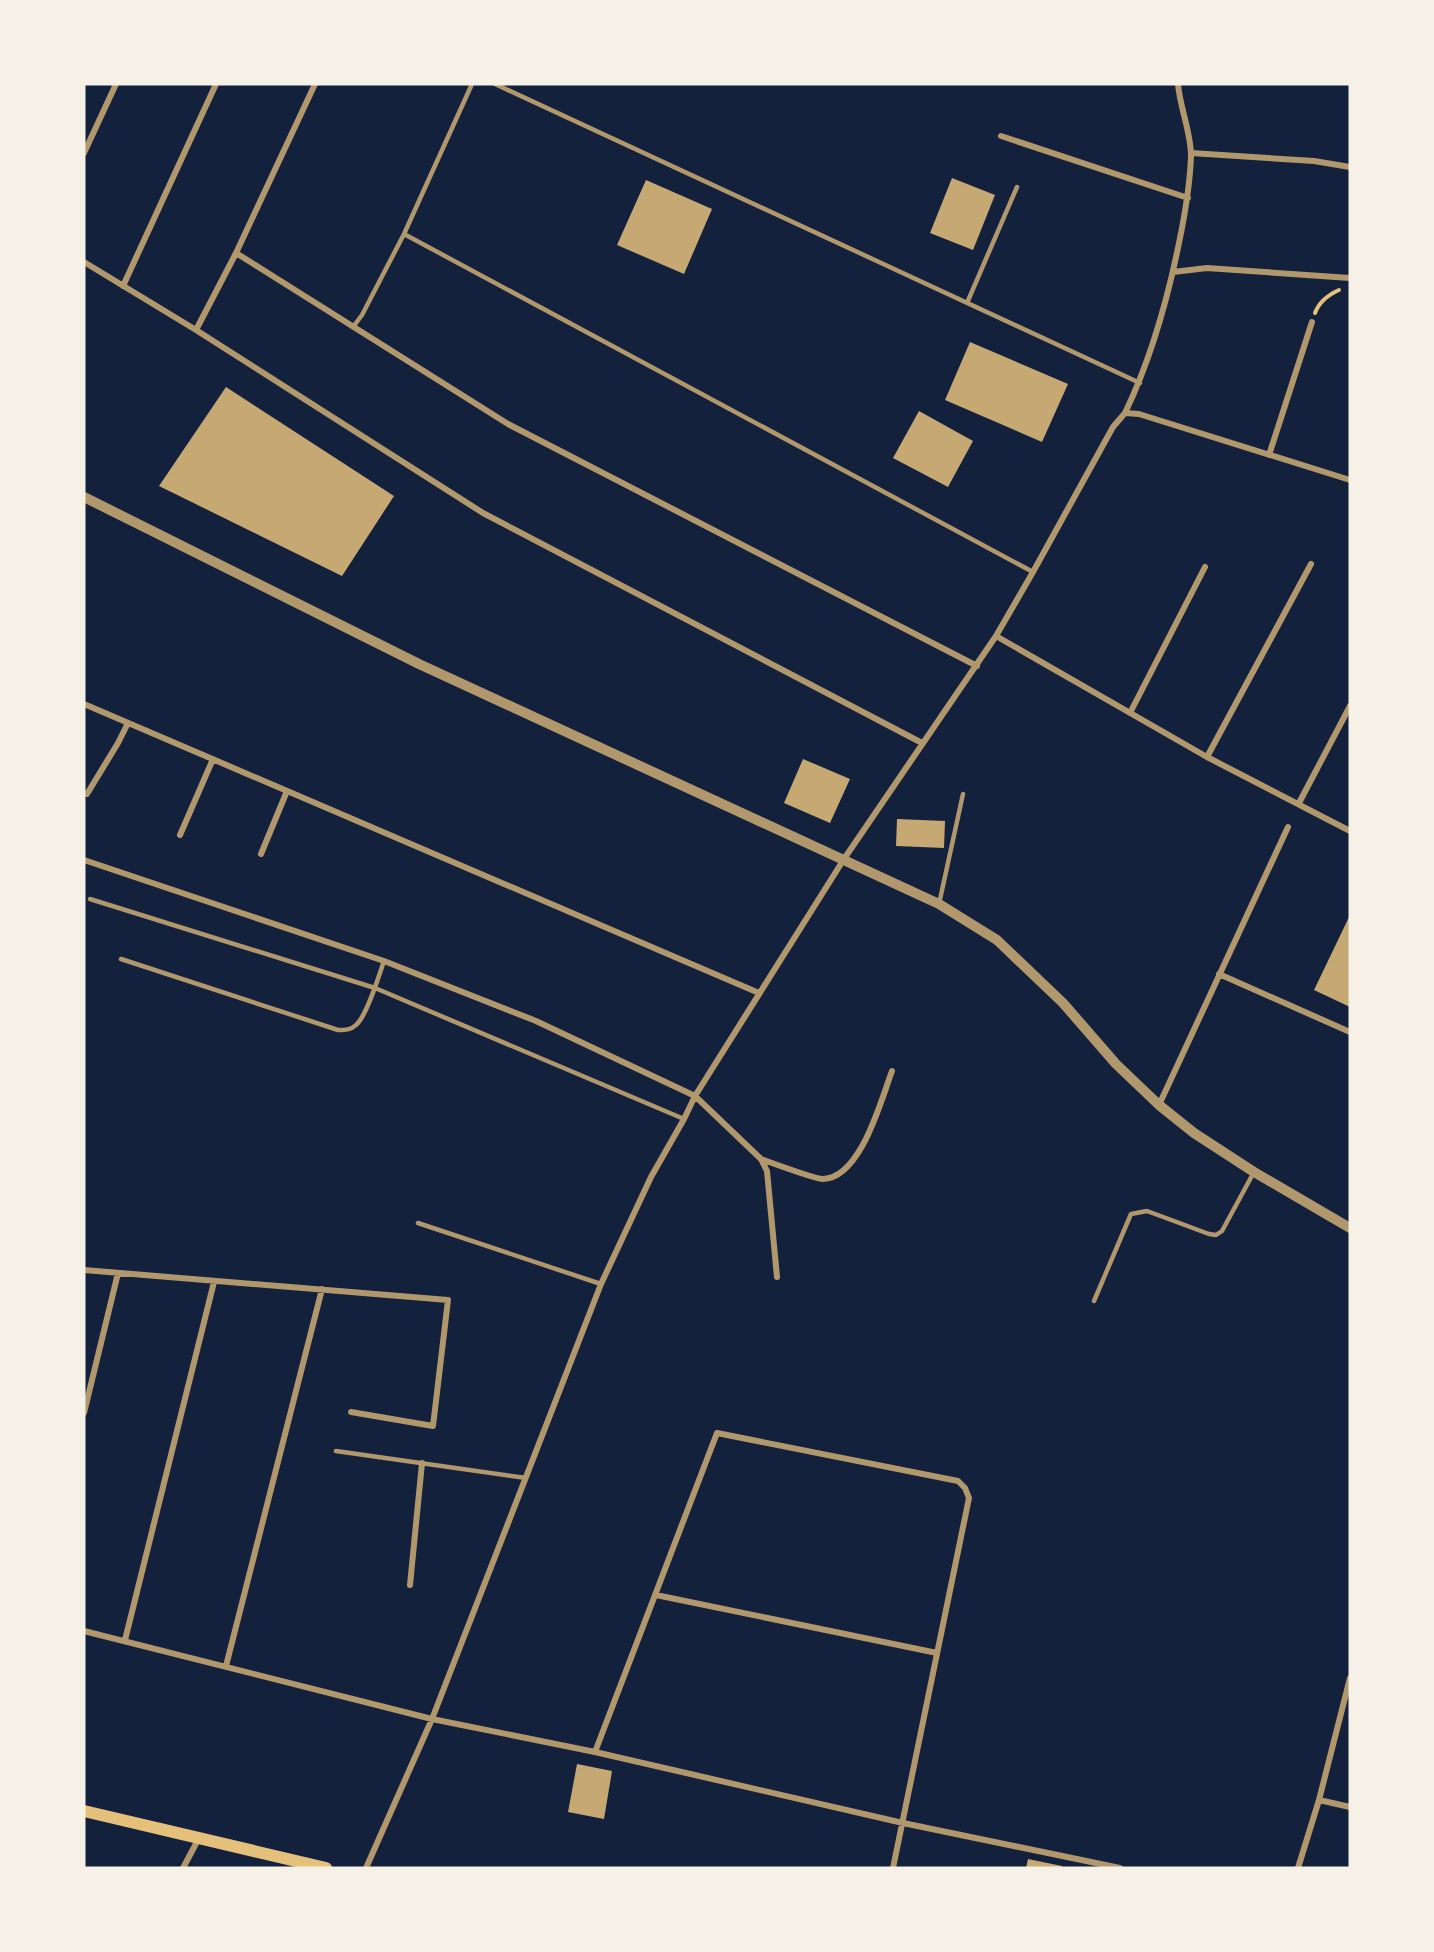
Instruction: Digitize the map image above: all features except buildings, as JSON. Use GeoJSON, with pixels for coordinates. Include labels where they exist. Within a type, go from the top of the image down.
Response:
{"type":"FeatureCollection","features":[{"type":"Feature","properties":{"kind":"main road"},"geometry":{"type":"LineString","coordinates":[[84,1811],[326,1868]]}},
{"type":"Feature","properties":{"kind":"street"},"geometry":{"type":"LineString","coordinates":[[84,153],[116,84]]}},
{"type":"Feature","properties":{"kind":"street"},"geometry":{"type":"LineString","coordinates":[[123,286],[216,84]]}},
{"type":"Feature","properties":{"kind":"street"},"geometry":{"type":"LineString","coordinates":[[196,330],[236,253],[315,84]]}},
{"type":"Feature","properties":{"kind":"street"},"geometry":{"type":"LineString","coordinates":[[366,1868],[432,1719],[601,1284],[651,1177],[684,1119],[694,1096],[844,859],[996,636],[1034,572],[1113,427],[1125,413],[1140,383],[1161,322],[1188,198],[1191,153],[1176,84]]}},
{"type":"Feature","properties":{"kind":"street"},"geometry":{"type":"LineString","coordinates":[[1000,136],[1188,198]]}},
{"type":"Feature","properties":{"kind":"street"},"geometry":{"type":"LineString","coordinates":[[1191,153],[1314,161],[1350,167]]}},
{"type":"Feature","properties":{"kind":"street"},"geometry":{"type":"LineString","coordinates":[[236,253],[508,424],[977,666]]}},
{"type":"Feature","properties":{"kind":"street"},"geometry":{"type":"LineString","coordinates":[[84,262],[196,330],[483,513],[922,743]]}},
{"type":"Feature","properties":{"kind":"street"},"geometry":{"type":"LineString","coordinates":[[1173,272],[1207,268],[1350,278]]}},
{"type":"Feature","properties":{"kind":"street"},"geometry":{"type":"LineString","coordinates":[[1269,455],[1312,322]]}},
{"type":"Feature","properties":{"kind":"street"},"geometry":{"type":"LineString","coordinates":[[1125,413],[1139,414],[1350,480]]}},
{"type":"Feature","properties":{"kind":"street"},"geometry":{"type":"LineString","coordinates":[[84,497],[419,664],[939,904],[997,940],[1063,1003],[1116,1064],[1159,1105],[1194,1132],[1254,1172],[1350,1228]]}},
{"type":"Feature","properties":{"kind":"street"},"geometry":{"type":"LineString","coordinates":[[1207,757],[1311,564]]}},
{"type":"Feature","properties":{"kind":"street"},"geometry":{"type":"LineString","coordinates":[[1130,713],[1206,567]]}},
{"type":"Feature","properties":{"kind":"street"},"geometry":{"type":"LineString","coordinates":[[996,636],[1207,757],[1350,831]]}},
{"type":"Feature","properties":{"kind":"street"},"geometry":{"type":"LineString","coordinates":[[84,704],[759,993]]}},
{"type":"Feature","properties":{"kind":"street"},"geometry":{"type":"LineString","coordinates":[[1299,803],[1350,706]]}},
{"type":"Feature","properties":{"kind":"street"},"geometry":{"type":"LineString","coordinates":[[87,794],[128,723]]}},
{"type":"Feature","properties":{"kind":"street"},"geometry":{"type":"LineString","coordinates":[[180,835],[213,759]]}},
{"type":"Feature","properties":{"kind":"street"},"geometry":{"type":"LineString","coordinates":[[261,854],[287,791]]}},
{"type":"Feature","properties":{"kind":"street"},"geometry":{"type":"LineString","coordinates":[[1159,1105],[1288,827]]}},
{"type":"Feature","properties":{"kind":"street"},"geometry":{"type":"LineString","coordinates":[[84,860],[384,961],[536,1021],[694,1096],[761,1160],[767,1171],[777,1277]]}},
{"type":"Feature","properties":{"kind":"street"},"geometry":{"type":"LineString","coordinates":[[1219,974],[1350,1032]]}},
{"type":"Feature","properties":{"kind":"street"},"geometry":{"type":"LineString","coordinates":[[761,1160],[822,1179],[842,1173],[857,1154],[868,1134],[892,1071]]}},
{"type":"Feature","properties":{"kind":"street"},"geometry":{"type":"LineString","coordinates":[[84,1270],[448,1300],[433,1426],[351,1412]]}},
{"type":"Feature","properties":{"kind":"street"},"geometry":{"type":"LineString","coordinates":[[84,1413],[118,1273]]}},
{"type":"Feature","properties":{"kind":"street"},"geometry":{"type":"LineString","coordinates":[[125,1640],[214,1282]]}},
{"type":"Feature","properties":{"kind":"street"},"geometry":{"type":"LineString","coordinates":[[226,1666],[322,1289]]}},
{"type":"Feature","properties":{"kind":"street"},"geometry":{"type":"LineString","coordinates":[[595,1752],[717,1432],[958,1481],[965,1488],[969,1498],[892,1868]]}},
{"type":"Feature","properties":{"kind":"street"},"geometry":{"type":"LineString","coordinates":[[410,1585],[422,1463]]}},
{"type":"Feature","properties":{"kind":"street"},"geometry":{"type":"LineString","coordinates":[[656,1595],[937,1653]]}},
{"type":"Feature","properties":{"kind":"street"},"geometry":{"type":"LineString","coordinates":[[84,1631],[432,1719],[595,1752],[903,1823],[1120,1868]]}},
{"type":"Feature","properties":{"kind":"street"},"geometry":{"type":"LineString","coordinates":[[1298,1868],[1319,1800],[1350,1678]]}},
{"type":"Feature","properties":{"kind":"street"},"geometry":{"type":"LineString","coordinates":[[1319,1800],[1350,1807]]}},
{"type":"Feature","properties":{"kind":"street"},"geometry":{"type":"LineString","coordinates":[[183,1868],[199,1838]]}},
{"type":"Feature","properties":{"kind":"lane"},"geometry":{"type":"LineString","coordinates":[[353,327],[362,315],[404,234],[472,84]]}},
{"type":"Feature","properties":{"kind":"lane"},"geometry":{"type":"LineString","coordinates":[[495,84],[1140,383]]}},
{"type":"Feature","properties":{"kind":"lane"},"geometry":{"type":"LineString","coordinates":[[967,303],[1017,187]]}},
{"type":"Feature","properties":{"kind":"lane"},"geometry":{"type":"LineString","coordinates":[[404,234],[1034,572]]}},
{"type":"Feature","properties":{"kind":"lane"},"geometry":{"type":"LineString","coordinates":[[939,904],[963,794]]}},
{"type":"Feature","properties":{"kind":"lane"},"geometry":{"type":"LineString","coordinates":[[90,899],[375,988],[684,1119]]}},
{"type":"Feature","properties":{"kind":"lane"},"geometry":{"type":"LineString","coordinates":[[121,959],[338,1030],[347,1030],[358,1024],[375,988],[384,961]]}},
{"type":"Feature","properties":{"kind":"lane"},"geometry":{"type":"LineString","coordinates":[[1094,1301],[1131,1214],[1146,1210],[1216,1235],[1222,1232],[1254,1172]]}},
{"type":"Feature","properties":{"kind":"lane"},"geometry":{"type":"LineString","coordinates":[[418,1223],[601,1284]]}},
{"type":"Feature","properties":{"kind":"lane"},"geometry":{"type":"LineString","coordinates":[[336,1451],[526,1478]]}},
{"type":"Feature","properties":{"kind":"path"},"geometry":{"type":"LineString","coordinates":[[1312,322],[1317,308],[1329,295],[1341,289],[1350,278]]}}]}
